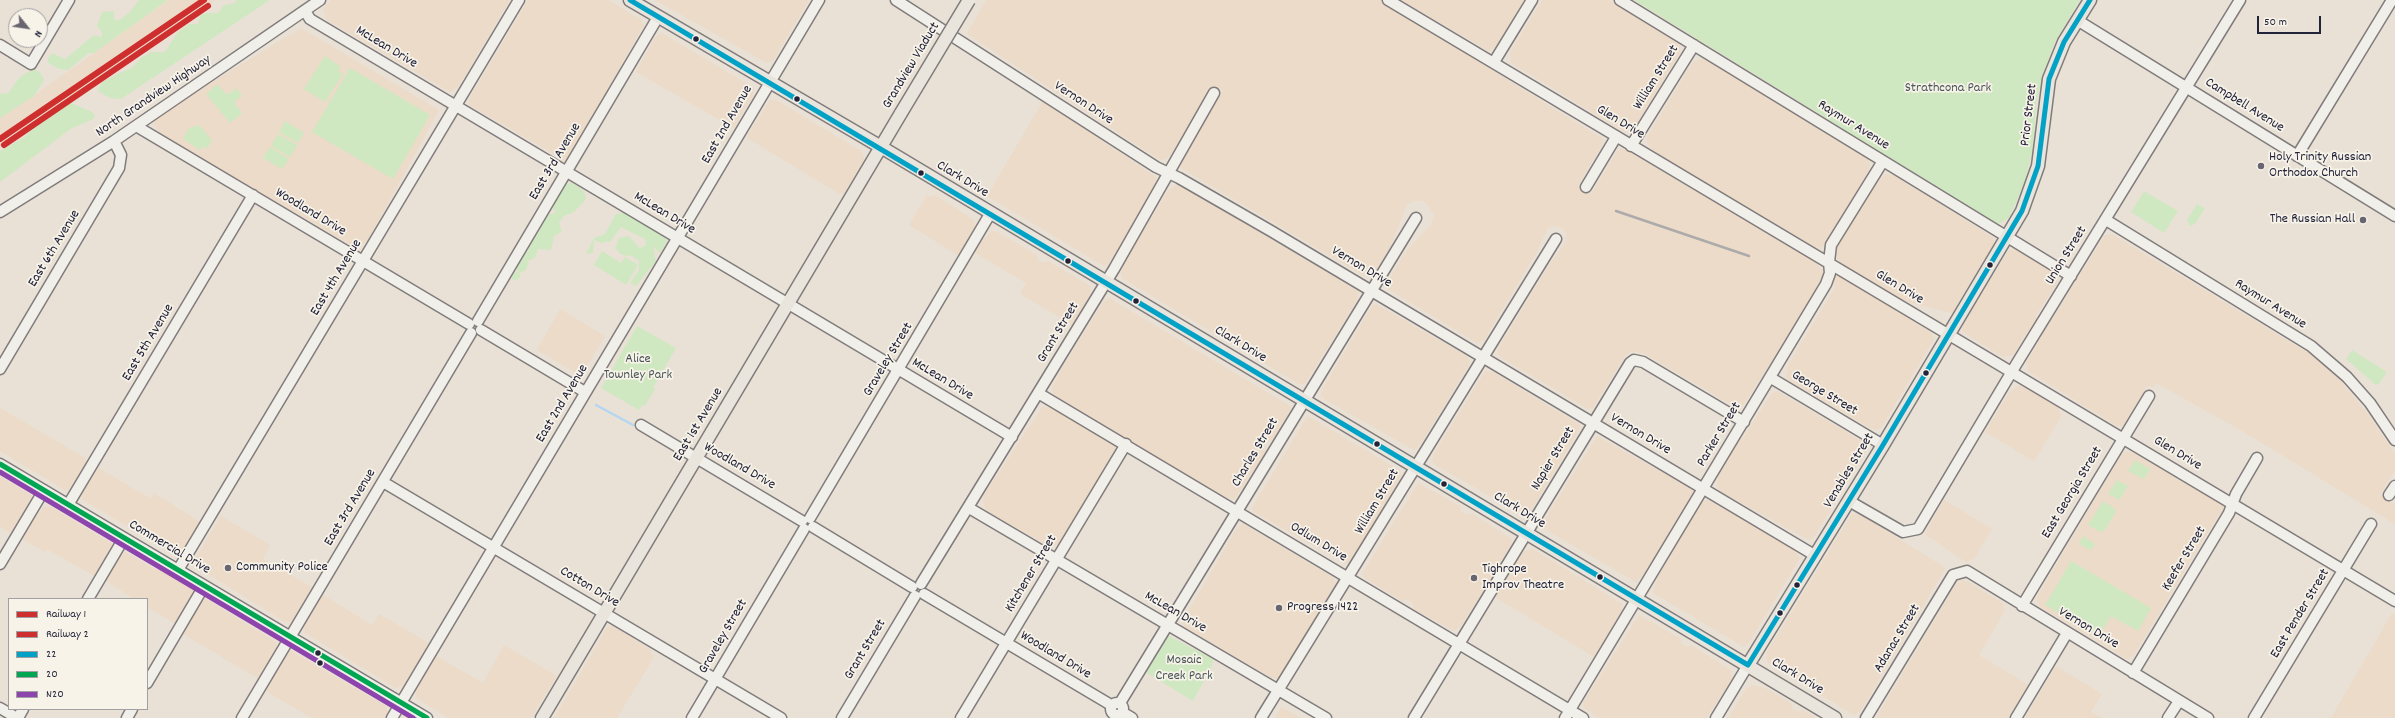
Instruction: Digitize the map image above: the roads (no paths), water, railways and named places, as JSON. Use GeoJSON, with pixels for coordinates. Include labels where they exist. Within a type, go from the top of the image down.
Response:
{"type":"FeatureCollection","features":[{"type":"Feature","properties":{"kind":"main road","name":"Clark Drive"},"geometry":{"type":"LineString","coordinates":[[630,0],[1526,532],[1835,718]]}},
{"type":"Feature","properties":{"kind":"main road","name":"Grandview Viaduct"},"geometry":{"type":"LineString","coordinates":[[881,148],[968,0]]}},
{"type":"Feature","properties":{"kind":"main road","name":"Prior Street"},"geometry":{"type":"LineString","coordinates":[[2007,238],[2030,194],[2040,154],[2044,110],[2049,80],[2064,42],[2090,0]]}},
{"type":"Feature","properties":{"kind":"main road","name":"East 1st Avenue"},"geometry":{"type":"LineString","coordinates":[[542,718],[881,148]]}},
{"type":"Feature","properties":{"kind":"main road","name":"Venables Street"},"geometry":{"type":"LineString","coordinates":[[1748,665],[1816,556],[2007,238]]}},
{"type":"Feature","properties":{"kind":"street"},"geometry":{"type":"LineString","coordinates":[[0,45],[31,64],[69,0]]}},
{"type":"Feature","properties":{"kind":"street","name":"North Grandview Highway"},"geometry":{"type":"LineString","coordinates":[[0,212],[114,141],[320,0]]}},
{"type":"Feature","properties":{"kind":"street","name":"East 4th Avenue"},"geometry":{"type":"LineString","coordinates":[[178,570],[519,0]]}},
{"type":"Feature","properties":{"kind":"street","name":"East 2nd Avenue"},"geometry":{"type":"LineString","coordinates":[[392,718],[400,702],[494,548],[818,0]]}},
{"type":"Feature","properties":{"kind":"street","name":"Vernon Drive"},"geometry":{"type":"LineString","coordinates":[[896,0],[1136,155],[1372,291],[1816,556]]}},
{"type":"Feature","properties":{"kind":"street","name":"Glen Drive"},"geometry":{"type":"LineString","coordinates":[[1388,0],[2395,601]]}},
{"type":"Feature","properties":{"kind":"street"},"geometry":{"type":"LineString","coordinates":[[1494,62],[1532,0]]}},
{"type":"Feature","properties":{"kind":"street","name":"Raymur Avenue"},"geometry":{"type":"LineString","coordinates":[[1620,0],[2071,276]]}},
{"type":"Feature","properties":{"kind":"street","name":"Union Street"},"geometry":{"type":"LineString","coordinates":[[1849,501],[1903,532],[1918,529],[2012,372],[2240,0]]}},
{"type":"Feature","properties":{"kind":"street"},"geometry":{"type":"LineString","coordinates":[[2297,156],[2392,0]]}},
{"type":"Feature","properties":{"kind":"street","name":"McLean Drive"},"geometry":{"type":"LineString","coordinates":[[305,11],[310,19],[1012,437]]}},
{"type":"Feature","properties":{"kind":"street","name":"East 3rd Avenue"},"geometry":{"type":"LineString","coordinates":[[242,718],[658,17]]}},
{"type":"Feature","properties":{"kind":"street","name":"Campbell Avenue"},"geometry":{"type":"LineString","coordinates":[[2077,20],[2395,216]]}},
{"type":"Feature","properties":{"kind":"street","name":"William Street"},"geometry":{"type":"LineString","coordinates":[[1631,146],[1694,45]]}},
{"type":"Feature","properties":{"kind":"street","name":"Grant Street"},"geometry":{"type":"LineString","coordinates":[[842,718],[918,590],[1106,283],[1214,93]]}},
{"type":"Feature","properties":{"kind":"street","name":"Woodland Drive"},"geometry":{"type":"LineString","coordinates":[[136,126],[585,392]]}},
{"type":"Feature","properties":{"kind":"street"},"geometry":{"type":"LineString","coordinates":[[1586,187],[1616,137]]}},
{"type":"Feature","properties":{"kind":"street","name":"East 6th Avenue"},"geometry":{"type":"LineString","coordinates":[[0,369],[119,168],[121,155],[114,141]]}},
{"type":"Feature","properties":{"kind":"street","name":"Parker Street"},"geometry":{"type":"LineString","coordinates":[[1567,714],[1771,378],[1826,284],[1830,273],[1828,262],[1831,245],[1883,161]]}},
{"type":"Feature","properties":{"kind":"street","name":"East 5th Avenue"},"geometry":{"type":"LineString","coordinates":[[68,505],[253,195]]}},
{"type":"Feature","properties":{"kind":"street","name":"Graveley Street"},"geometry":{"type":"LineString","coordinates":[[692,718],[990,214]]}},
{"type":"Feature","properties":{"kind":"street","name":"Charles Street"},"geometry":{"type":"LineString","coordinates":[[1116,711],[1416,218]]}},
{"type":"Feature","properties":{"kind":"street","name":"Raymur Avenue"},"geometry":{"type":"LineString","coordinates":[[2106,220],[2311,346],[2347,377],[2370,403],[2395,440]]}},
{"type":"Feature","properties":{"kind":"street","name":"William Street"},"geometry":{"type":"LineString","coordinates":[[1261,718],[1349,578],[1482,357],[1556,239]]}},
{"type":"Feature","properties":{"kind":"street","name":"Napier Street"},"geometry":{"type":"LineString","coordinates":[[1414,718],[1626,367],[1634,360],[1643,362],[1744,422]]}},
{"type":"Feature","properties":{"kind":"street","name":"George Street"},"geometry":{"type":"LineString","coordinates":[[1771,378],[1883,445]]}},
{"type":"Feature","properties":{"kind":"street","name":"Odlum Drive"},"geometry":{"type":"LineString","coordinates":[[1038,393],[1126,444],[1458,644],[1567,714],[1583,718]]}},
{"type":"Feature","properties":{"kind":"street","name":"East Georgia Street"},"geometry":{"type":"LineString","coordinates":[[2022,606],[2148,396]]}},
{"type":"Feature","properties":{"kind":"street","name":"Woodland Drive"},"geometry":{"type":"LineString","coordinates":[[641,425],[918,590],[1116,711],[1132,718]]}},
{"type":"Feature","properties":{"kind":"street","name":"Kitchener Street"},"geometry":{"type":"LineString","coordinates":[[961,718],[1126,444]]}},
{"type":"Feature","properties":{"kind":"street","name":"Keefer Street"},"geometry":{"type":"LineString","coordinates":[[2133,673],[2233,503],[2236,494],[2257,458]]}},
{"type":"Feature","properties":{"kind":"street","name":"Commercial Drive"},"geometry":{"type":"LineString","coordinates":[[0,464],[427,718]]}},
{"type":"Feature","properties":{"kind":"street","name":"Cotton Drive"},"geometry":{"type":"LineString","coordinates":[[383,482],[781,718]]}},
{"type":"Feature","properties":{"kind":"street"},"geometry":{"type":"LineString","coordinates":[[2389,495],[2395,486]]}},
{"type":"Feature","properties":{"kind":"street"},"geometry":{"type":"LineString","coordinates":[[0,564],[44,490]]}},
{"type":"Feature","properties":{"kind":"street","name":"McLean Drive"},"geometry":{"type":"LineString","coordinates":[[968,508],[1326,718]]}},
{"type":"Feature","properties":{"kind":"street","name":"East Pender Street"},"geometry":{"type":"LineString","coordinates":[[2254,718],[2371,524]]}},
{"type":"Feature","properties":{"kind":"street"},"geometry":{"type":"LineString","coordinates":[[89,598],[124,538]]}},
{"type":"Feature","properties":{"kind":"street","name":"Vernon Drive"},"geometry":{"type":"LineString","coordinates":[[1953,575],[1967,571],[2022,606],[2208,718]]}},
{"type":"Feature","properties":{"kind":"street","name":"Adanac Street"},"geometry":{"type":"LineString","coordinates":[[1866,718],[1953,575]]}},
{"type":"Feature","properties":{"kind":"street"},"geometry":{"type":"LineString","coordinates":[[148,681],[204,586]]}},
{"type":"Feature","properties":{"kind":"street"},"geometry":{"type":"LineString","coordinates":[[2016,718],[2067,633]]}},
{"type":"Feature","properties":{"kind":"street","name":"Venables Street"},"geometry":{"type":"LineString","coordinates":[[1716,718],[1748,665]]}},
{"type":"Feature","properties":{"kind":"street"},"geometry":{"type":"LineString","coordinates":[[2170,716],[2179,701]]}},
{"type":"Feature","properties":{"kind":"street"},"geometry":{"type":"LineString","coordinates":[[0,708],[17,718]]}},
{"type":"Feature","properties":{"kind":"waterway"},"geometry":{"type":"LineString","coordinates":[[596,405],[633,425]]}},
{"type":"Feature","properties":{"kind":"railway"},"geometry":{"type":"LineString","coordinates":[[1616,211],[1749,256]]}},
{"type":"Feature","properties":{"kind":"rail line","name":"1"},"geometry":{"type":"LineString","coordinates":[[0,139],[204,0]]}},
{"type":"Feature","properties":{"kind":"rail line","name":"2"},"geometry":{"type":"LineString","coordinates":[[4,145],[208,6]]}},
{"type":"Feature","properties":{"kind":"place","name":"Holy Trinity Russian Orthodox Church"},"geometry":{"type":"Point","coordinates":[2261,166]}},
{"type":"Feature","properties":{"kind":"place","name":"The Russian Hall"},"geometry":{"type":"Point","coordinates":[2363,220]}},
{"type":"Feature","properties":{"kind":"place","name":"Community Police"},"geometry":{"type":"Point","coordinates":[228,568]}},
{"type":"Feature","properties":{"kind":"place","name":"Tighrope Improv Theatre"},"geometry":{"type":"Point","coordinates":[1474,578]}},
{"type":"Feature","properties":{"kind":"place","name":"Progress 1422"},"geometry":{"type":"Point","coordinates":[1279,608]}},
{"type":"Feature","properties":{"kind":"park label","name":"Strathcona Park"},"geometry":{"type":"Point","coordinates":[1948,89]}},
{"type":"Feature","properties":{"kind":"park label","name":"Alice Townley Park"},"geometry":{"type":"Point","coordinates":[638,368]}},
{"type":"Feature","properties":{"kind":"park label","name":"Mosaic Creek Park"},"geometry":{"type":"Point","coordinates":[1184,670]}}]}
